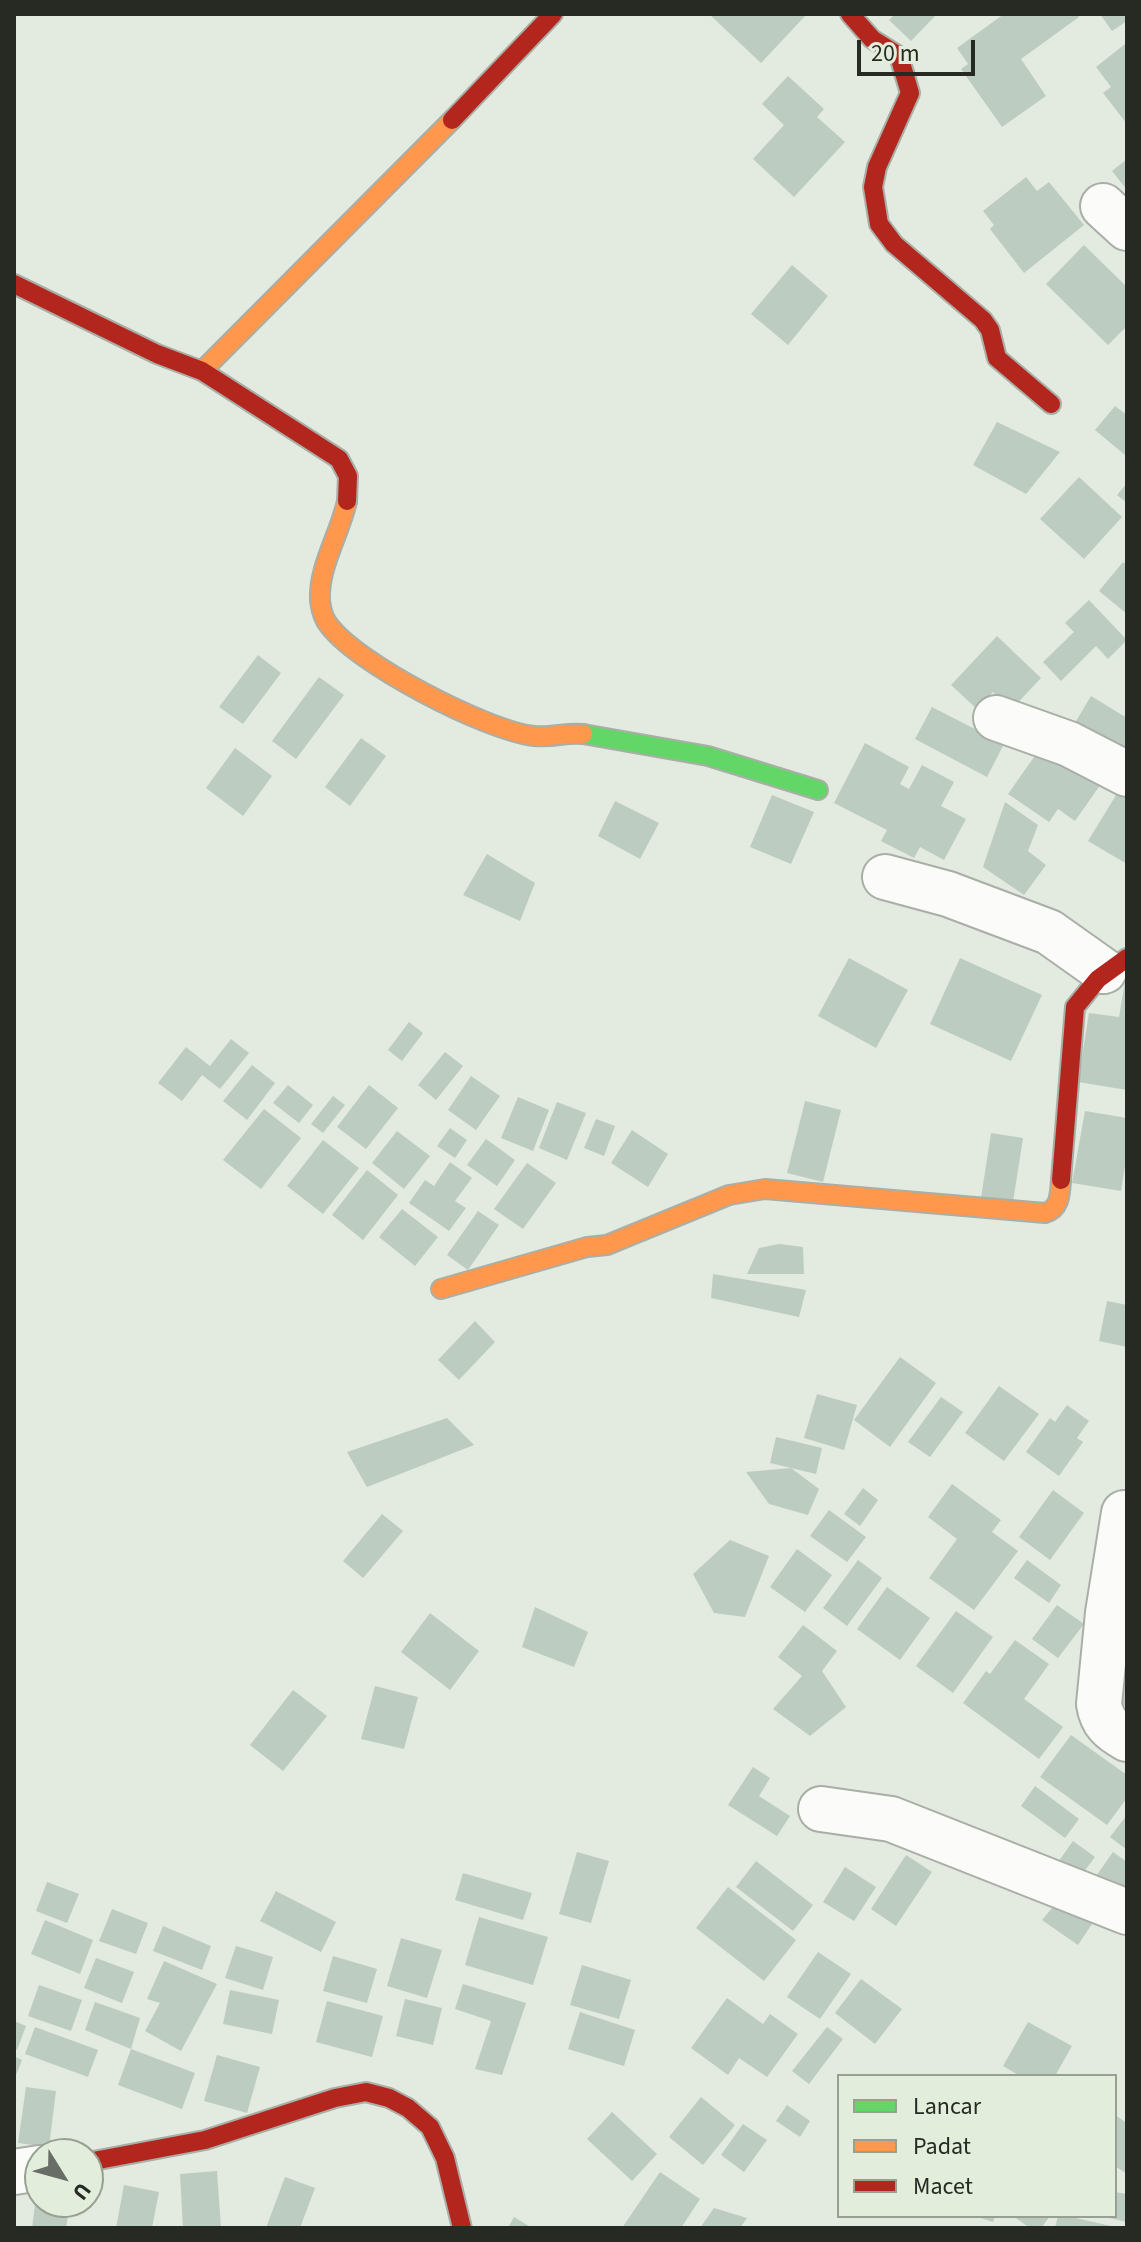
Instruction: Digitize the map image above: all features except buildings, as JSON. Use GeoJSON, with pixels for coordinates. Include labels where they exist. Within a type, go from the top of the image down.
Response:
{"type":"FeatureCollection","features":[{"type":"Feature","properties":{"kind":"street"},"geometry":{"type":"LineString","coordinates":[[202,371],[553,14]]}},
{"type":"Feature","properties":{"kind":"street"},"geometry":{"type":"LineString","coordinates":[[850,14],[872,39],[899,56],[910,93],[877,167],[873,187],[879,224],[894,244],[989,326],[993,336],[992,350],[997,358],[1051,404]]}},
{"type":"Feature","properties":{"kind":"street"},"geometry":{"type":"LineString","coordinates":[[14,284],[157,354],[202,371],[339,459],[346,467],[350,485],[320,599],[323,618],[331,630],[367,659],[484,720],[534,736],[575,732],[676,750],[719,759],[818,790]]}},
{"type":"Feature","properties":{"kind":"street"},"geometry":{"type":"LineString","coordinates":[[996,718],[1124,768]]}},
{"type":"Feature","properties":{"kind":"street"},"geometry":{"type":"LineString","coordinates":[[441,1289],[587,1247],[607,1245],[729,1195],[747,1191],[765,1189],[1045,1213],[1052,1211],[1059,1201],[1075,1007],[1089,985],[1115,964],[1049,932],[948,894],[885,877]]}},
{"type":"Feature","properties":{"kind":"street"},"geometry":{"type":"LineString","coordinates":[[1124,1513],[1108,1613],[1099,1704],[1109,1728],[1127,1739]]}},
{"type":"Feature","properties":{"kind":"street"},"geometry":{"type":"LineString","coordinates":[[821,1809],[891,1819],[1127,1912]]}},
{"type":"Feature","properties":{"kind":"street"},"geometry":{"type":"LineString","coordinates":[[104,2159],[205,2140],[335,2098],[366,2092],[399,2103],[430,2127],[445,2158],[462,2228]]}},
{"type":"Feature","properties":{"kind":"traffic: fast"},"geometry":{"type":"LineString","coordinates":[[583,734],[708,756],[818,790]]}},
{"type":"Feature","properties":{"kind":"traffic: slow"},"geometry":{"type":"LineString","coordinates":[[202,371],[452,120]]}},
{"type":"Feature","properties":{"kind":"traffic: slow"},"geometry":{"type":"LineString","coordinates":[[347,501],[320,588],[325,619],[343,640],[424,693],[486,722],[534,736],[583,734]]}},
{"type":"Feature","properties":{"kind":"traffic: slow"},"geometry":{"type":"LineString","coordinates":[[441,1289],[587,1247],[607,1245],[729,1195],[765,1189],[1045,1213],[1056,1204],[1061,1180]]}},
{"type":"Feature","properties":{"kind":"traffic: jam"},"geometry":{"type":"LineString","coordinates":[[452,120],[553,14]]}},
{"type":"Feature","properties":{"kind":"traffic: jam"},"geometry":{"type":"LineString","coordinates":[[850,14],[872,39],[899,56],[910,93],[877,167],[873,187],[879,224],[894,244],[983,320],[990,330],[997,358],[1051,404]]}},
{"type":"Feature","properties":{"kind":"traffic: jam"},"geometry":{"type":"LineString","coordinates":[[14,284],[157,354],[202,371],[339,459],[348,476],[347,501]]}},
{"type":"Feature","properties":{"kind":"traffic: jam"},"geometry":{"type":"LineString","coordinates":[[1061,1180],[1075,1007],[1098,979],[1127,958]]}},
{"type":"Feature","properties":{"kind":"traffic: jam"},"geometry":{"type":"LineString","coordinates":[[104,2159],[205,2140],[335,2098],[366,2092],[389,2098],[408,2108],[430,2127],[445,2158],[462,2228]]}}]}
